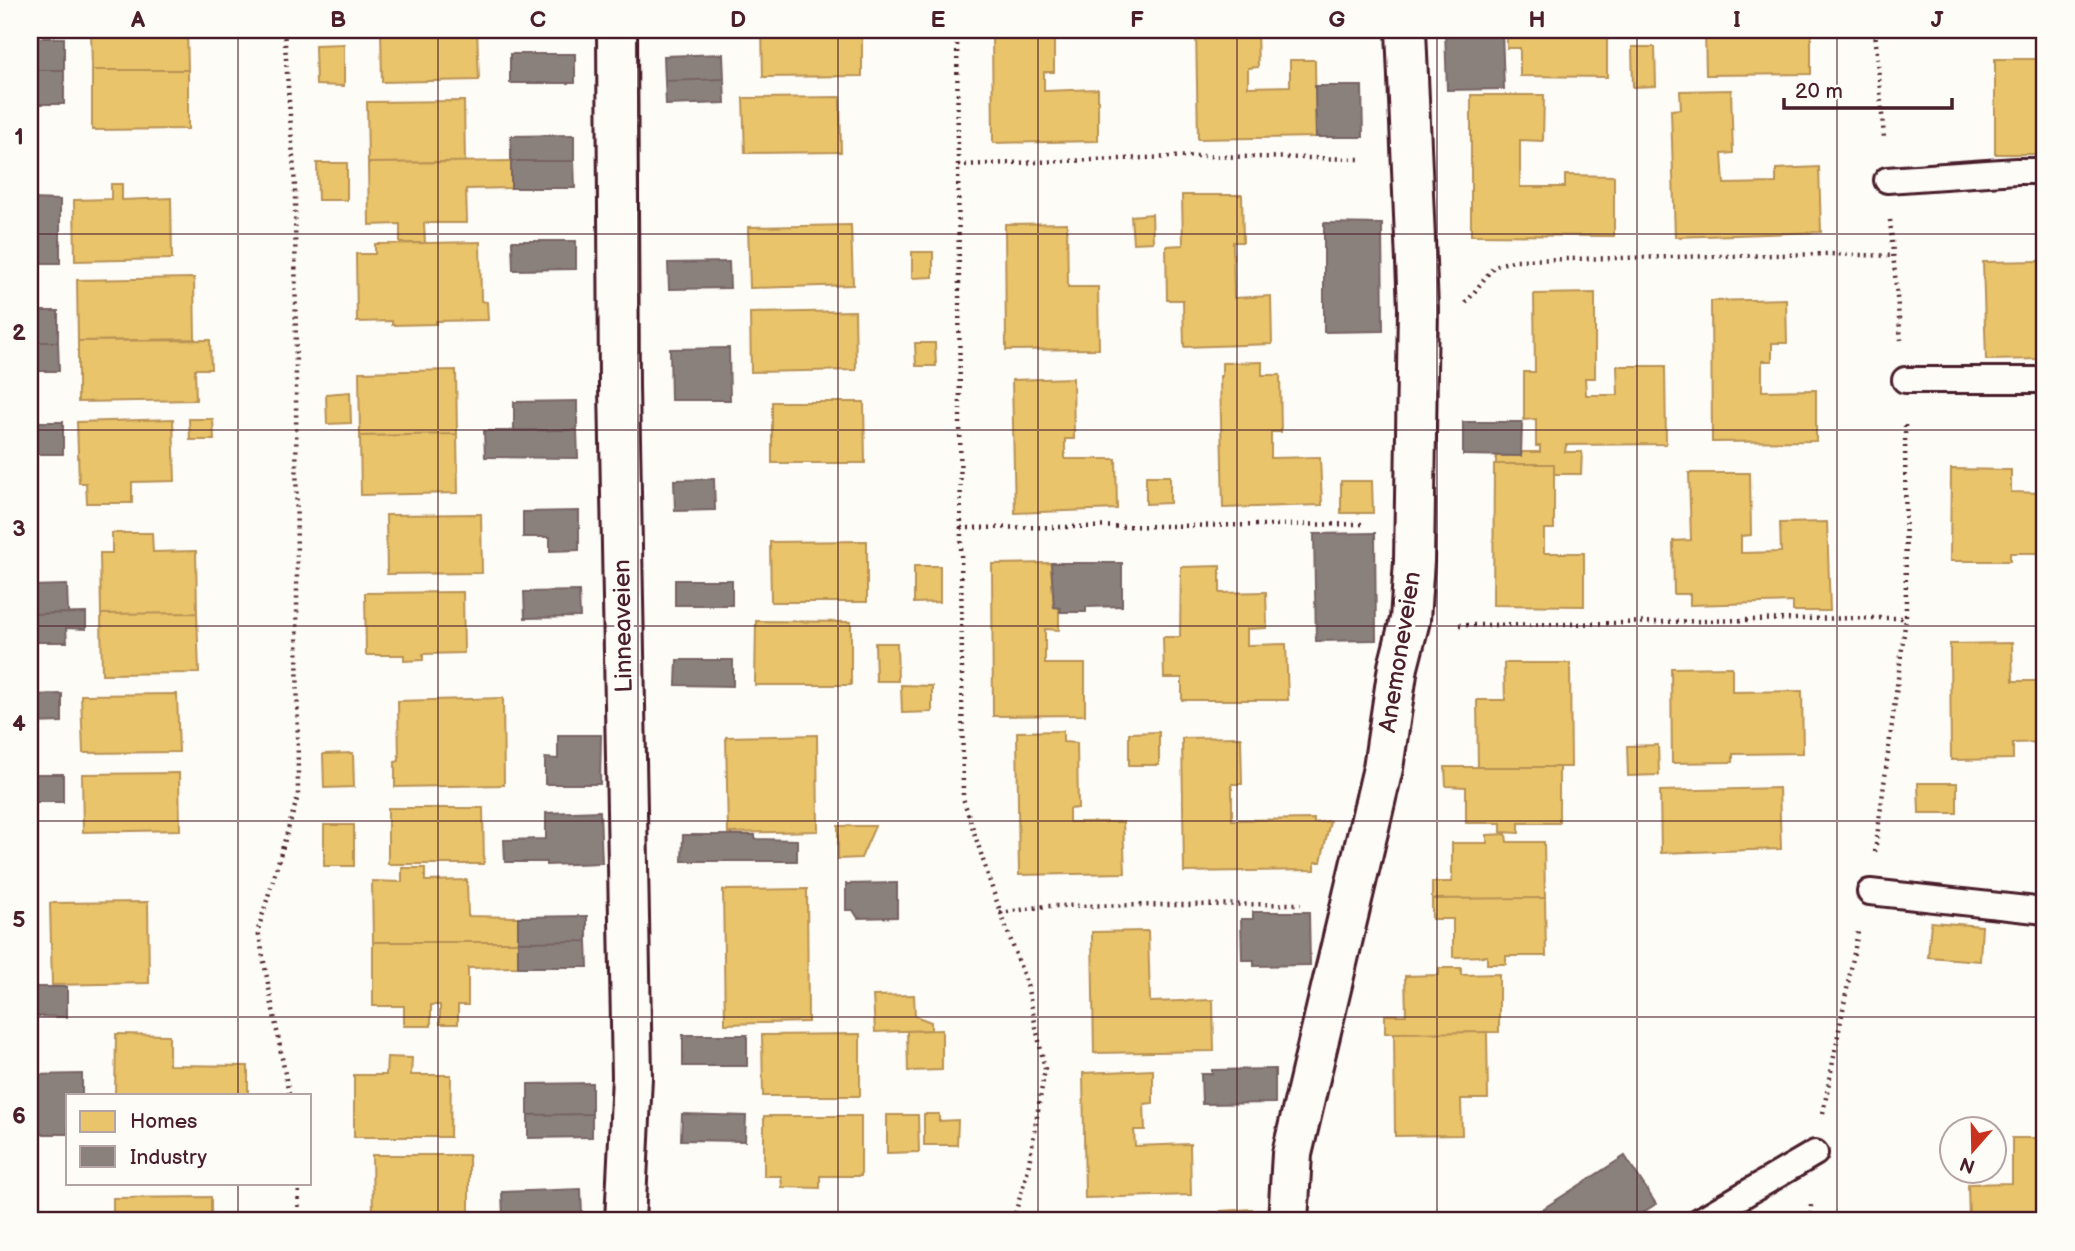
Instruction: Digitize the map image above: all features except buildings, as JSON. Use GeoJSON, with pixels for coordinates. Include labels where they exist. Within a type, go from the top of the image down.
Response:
{"type":"FeatureCollection","features":[{"type":"Feature","properties":{"kind":"street","name":"Linneaveien"},"geometry":{"type":"LineString","coordinates":[[617,30],[619,401],[632,1077],[625,1221]]}},
{"type":"Feature","properties":{"kind":"street","name":"Anemoneveien"},"geometry":{"type":"LineString","coordinates":[[1288,1221],[1292,1154],[1383,768],[1398,667],[1410,620],[1415,523],[1418,308],[1406,30]]}},
{"type":"Feature","properties":{"kind":"lane"},"geometry":{"type":"LineString","coordinates":[[1887,180],[2045,171]]}},
{"type":"Feature","properties":{"kind":"lane"},"geometry":{"type":"LineString","coordinates":[[1905,380],[2045,380]]}},
{"type":"Feature","properties":{"kind":"lane"},"geometry":{"type":"LineString","coordinates":[[1870,892],[2045,911]]}},
{"type":"Feature","properties":{"kind":"lane"},"geometry":{"type":"LineString","coordinates":[[1699,1221],[1815,1153]]}},
{"type":"Feature","properties":{"kind":"path"},"geometry":{"type":"LineString","coordinates":[[285,30],[295,186],[298,796],[258,930],[289,1094]]}},
{"type":"Feature","properties":{"kind":"path"},"geometry":{"type":"LineString","coordinates":[[957,30],[963,798],[1000,913],[1027,985],[1045,1069],[1028,1169],[1013,1221]]}},
{"type":"Feature","properties":{"kind":"path"},"geometry":{"type":"LineString","coordinates":[[1810,1221],[1815,1153],[1856,940],[1870,892],[1906,618],[1905,380],[1875,30]]}},
{"type":"Feature","properties":{"kind":"path"},"geometry":{"type":"LineString","coordinates":[[958,165],[1198,156],[1413,160]]}},
{"type":"Feature","properties":{"kind":"path"},"geometry":{"type":"LineString","coordinates":[[1418,308],[1441,310],[1460,307],[1469,301],[1480,281],[1494,265],[1516,260],[1829,254],[1894,256]]}},
{"type":"Feature","properties":{"kind":"path"},"geometry":{"type":"LineString","coordinates":[[961,528],[1415,523]]}},
{"type":"Feature","properties":{"kind":"path"},"geometry":{"type":"LineString","coordinates":[[1410,620],[1442,625],[1562,625],[1769,618],[1906,618]]}},
{"type":"Feature","properties":{"kind":"path"},"geometry":{"type":"LineString","coordinates":[[1000,913],[1048,906],[1351,904]]}},
{"type":"Feature","properties":{"kind":"path"},"geometry":{"type":"LineString","coordinates":[[298,1221],[299,1184]]}}]}
